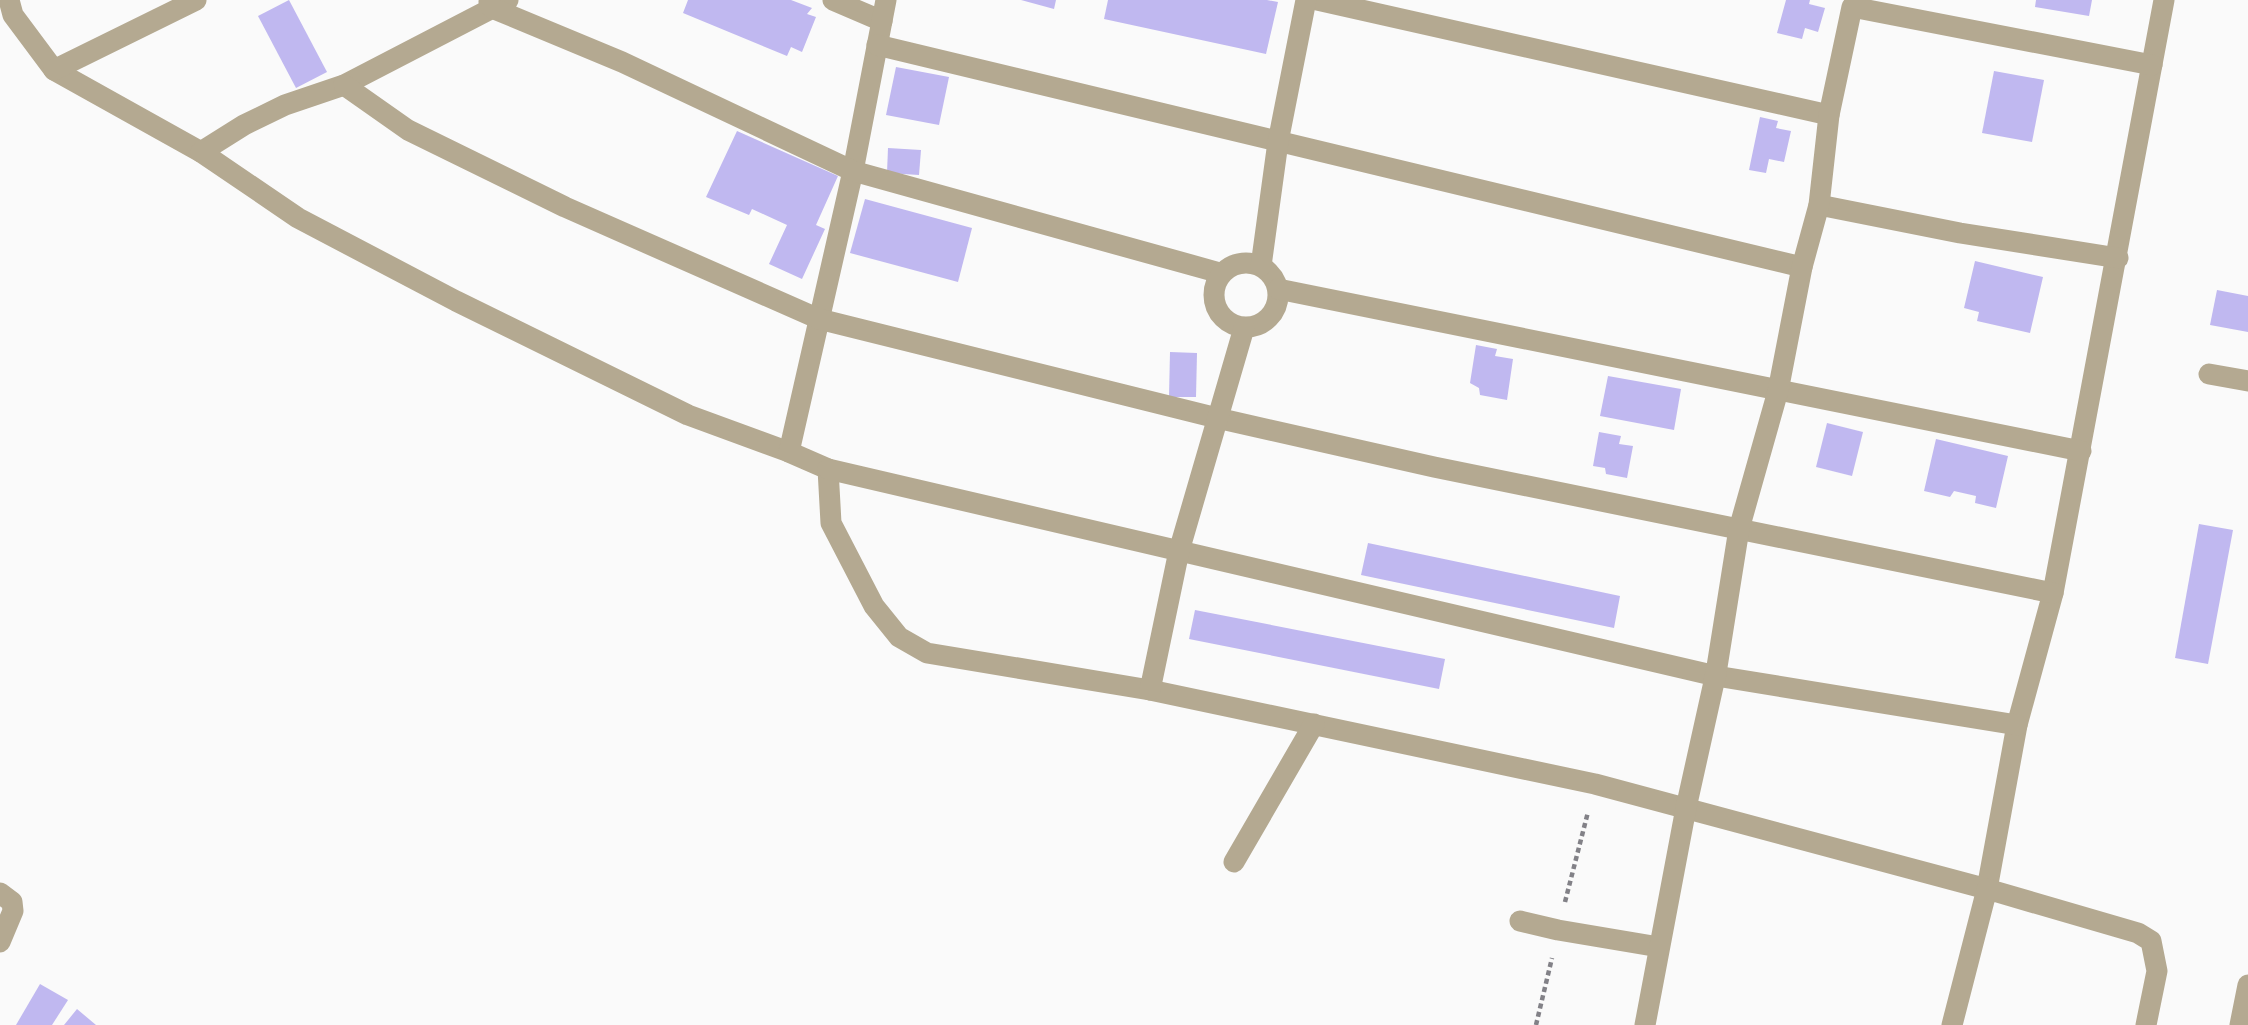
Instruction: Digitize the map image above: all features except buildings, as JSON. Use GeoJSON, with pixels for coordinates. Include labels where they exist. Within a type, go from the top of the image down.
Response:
{"type":"FeatureCollection","features":[{"type":"Feature","properties":{"kind":"street"},"geometry":{"type":"LineString","coordinates":[[9,0],[13,15],[54,70],[201,152],[298,218],[456,301],[688,415],[828,469],[1716,676],[2017,725]]}},
{"type":"Feature","properties":{"kind":"street"},"geometry":{"type":"LineString","coordinates":[[54,70],[196,0]]}},
{"type":"Feature","properties":{"kind":"street"},"geometry":{"type":"LineString","coordinates":[[833,0],[882,21]]}},
{"type":"Feature","properties":{"kind":"street"},"geometry":{"type":"LineString","coordinates":[[789,452],[853,172],[886,0]]}},
{"type":"Feature","properties":{"kind":"street"},"geometry":{"type":"LineString","coordinates":[[1261,266],[1278,142],[1306,0]]}},
{"type":"Feature","properties":{"kind":"street"},"geometry":{"type":"LineString","coordinates":[[1317,0],[1829,115]]}},
{"type":"Feature","properties":{"kind":"street"},"geometry":{"type":"LineString","coordinates":[[1952,1025],[1987,889],[2017,725],[2053,593],[2118,258],[2164,0]]}},
{"type":"Feature","properties":{"kind":"street"},"geometry":{"type":"LineString","coordinates":[[201,152],[244,125],[285,105],[344,85],[496,3],[853,172],[1220,273]]}},
{"type":"Feature","properties":{"kind":"street"},"geometry":{"type":"LineString","coordinates":[[1644,1025],[1686,808],[1716,676],[1739,529],[1778,391],[1802,267],[1819,205],[1829,115],[1852,7],[2152,65]]}},
{"type":"Feature","properties":{"kind":"street"},"geometry":{"type":"LineString","coordinates":[[877,45],[1802,267]]}},
{"type":"Feature","properties":{"kind":"street"},"geometry":{"type":"LineString","coordinates":[[344,85],[420,136],[565,207],[819,319],[1217,418],[1434,467],[2053,593]]}},
{"type":"Feature","properties":{"kind":"street"},"geometry":{"type":"LineString","coordinates":[[1819,205],[1960,233],[2118,258]]}},
{"type":"Feature","properties":{"kind":"street"},"geometry":{"type":"LineString","coordinates":[[1247,262],[1261,266],[1272,275],[1278,289],[1278,304],[1270,316],[1259,325],[1244,328],[1230,324],[1219,314],[1213,301],[1214,286],[1220,273],[1232,264],[1247,262]]}},
{"type":"Feature","properties":{"kind":"street"},"geometry":{"type":"LineString","coordinates":[[1278,289],[2081,451]]}},
{"type":"Feature","properties":{"kind":"street"},"geometry":{"type":"LineString","coordinates":[[1150,690],[1179,551],[1244,328]]}},
{"type":"Feature","properties":{"kind":"street"},"geometry":{"type":"LineString","coordinates":[[2209,374],[2248,381]]}},
{"type":"Feature","properties":{"kind":"street"},"geometry":{"type":"LineString","coordinates":[[828,469],[831,523],[874,606],[900,638],[927,653],[1150,690],[1595,784],[1987,889],[2138,933],[2151,940],[2157,971],[2146,1025]]}},
{"type":"Feature","properties":{"kind":"street"},"geometry":{"type":"LineString","coordinates":[[1234,862],[1314,724]]}},
{"type":"Feature","properties":{"kind":"street"},"geometry":{"type":"LineString","coordinates":[[0,892],[12,902],[13,911],[0,943]]}},
{"type":"Feature","properties":{"kind":"street"},"geometry":{"type":"LineString","coordinates":[[1520,921],[1660,947]]}},
{"type":"Feature","properties":{"kind":"street"},"geometry":{"type":"LineString","coordinates":[[2244,1015],[2248,985]]}}]}
